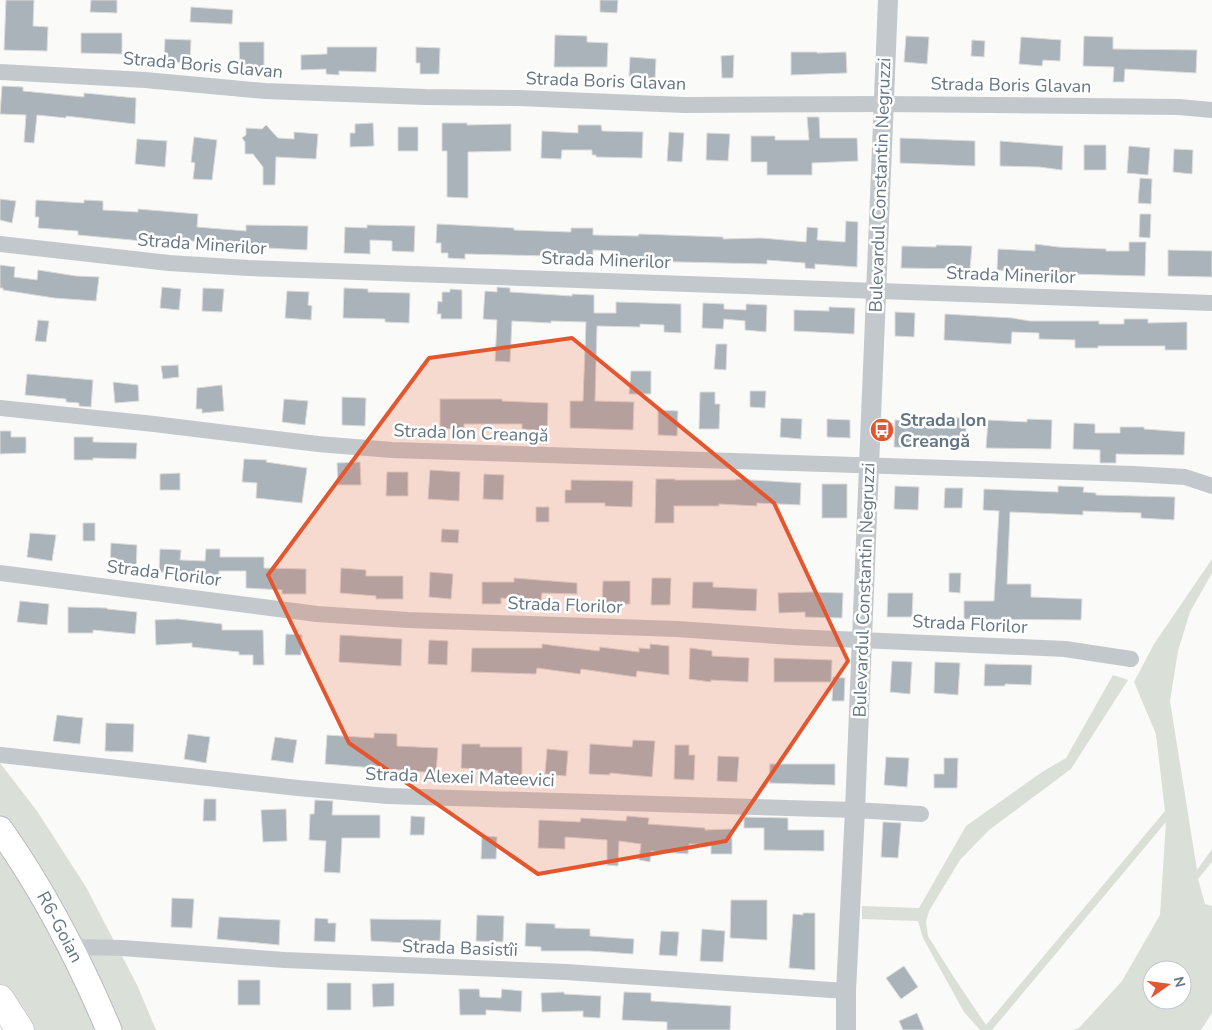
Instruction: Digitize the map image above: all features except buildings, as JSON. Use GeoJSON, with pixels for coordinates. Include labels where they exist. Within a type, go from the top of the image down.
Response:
{"type":"FeatureCollection","features":[{"type":"Feature","properties":{"kind":"highway"},"geometry":{"type":"LineString","coordinates":[[0,998],[20,1030]]}},
{"type":"Feature","properties":{"kind":"main road","name":"R6-Goian"},"geometry":{"type":"LineString","coordinates":[[0,828],[38,884],[72,947],[110,1030]]}},
{"type":"Feature","properties":{"kind":"street","name":"Bulevardul Constantin Negruzzi"},"geometry":{"type":"LineString","coordinates":[[846,1030],[846,991],[888,0]]}},
{"type":"Feature","properties":{"kind":"street","name":"Strada Boris Glavan"},"geometry":{"type":"LineString","coordinates":[[0,72],[145,80],[265,91],[340,95],[518,98],[684,105],[883,104],[1179,107],[1212,110]]}},
{"type":"Feature","properties":{"kind":"street","name":"Strada Minerilor"},"geometry":{"type":"LineString","coordinates":[[0,244],[169,263],[238,267],[1212,303]]}},
{"type":"Feature","properties":{"kind":"street","name":"Strada Ion Creangă"},"geometry":{"type":"LineString","coordinates":[[0,408],[318,444],[392,450],[1143,474],[1185,477],[1212,486]]}},
{"type":"Feature","properties":{"kind":"street","name":"Strada Florilor"},"geometry":{"type":"LineString","coordinates":[[0,573],[317,614],[408,620],[677,629],[792,637],[1065,649],[1131,659]]}},
{"type":"Feature","properties":{"kind":"street","name":"Strada Alexei Mateevici"},"geometry":{"type":"LineString","coordinates":[[1,755],[251,783],[388,796],[855,810],[920,814]]}},
{"type":"Feature","properties":{"kind":"street","name":"Strada Basistîi"},"geometry":{"type":"LineString","coordinates":[[72,947],[122,948],[295,961],[566,972],[846,991]]}},
{"type":"Feature","properties":{"kind":"highlighted area"},"geometry":{"type":"Polygon","coordinates":[[[572,338],[774,503],[848,661],[726,841],[538,874],[349,743],[268,575],[429,358],[572,338]]]}},
{"type":"Feature","properties":{"kind":"shaded area"},"geometry":{"type":"Polygon","coordinates":[[[1212,559],[1212,573],[1190,612],[1178,651],[1170,701],[1197,870],[1212,849],[1212,862],[1198,879],[1205,904],[1212,906],[1212,1013],[1201,1030],[1073,1030],[1079,1028],[1122,981],[1160,915],[1166,822],[992,1030],[980,1030],[964,1012],[923,938],[918,921],[862,919],[862,906],[919,908],[966,826],[1042,772],[1066,758],[1113,675],[1128,680],[1071,769],[989,830],[960,860],[929,911],[926,922],[928,936],[986,1025],[1165,811],[1156,734],[1134,682],[1154,644],[1212,559]]]}},
{"type":"Feature","properties":{"kind":"shaded area"},"geometry":{"type":"Polygon","coordinates":[[[0,763],[37,811],[86,887],[114,941],[75,941],[0,817],[0,763]]]}},
{"type":"Feature","properties":{"kind":"shaded area"},"geometry":{"type":"Polygon","coordinates":[[[0,844],[103,1030],[28,1030],[0,986],[0,844]]]}},
{"type":"Feature","properties":{"kind":"shaded area"},"geometry":{"type":"Polygon","coordinates":[[[120,952],[138,987],[156,1030],[117,1030],[83,954],[120,952]]]}},
{"type":"Feature","properties":{"kind":"place","name":"Strada Ion Creangă"},"geometry":{"type":"Point","coordinates":[882,430]}}]}
